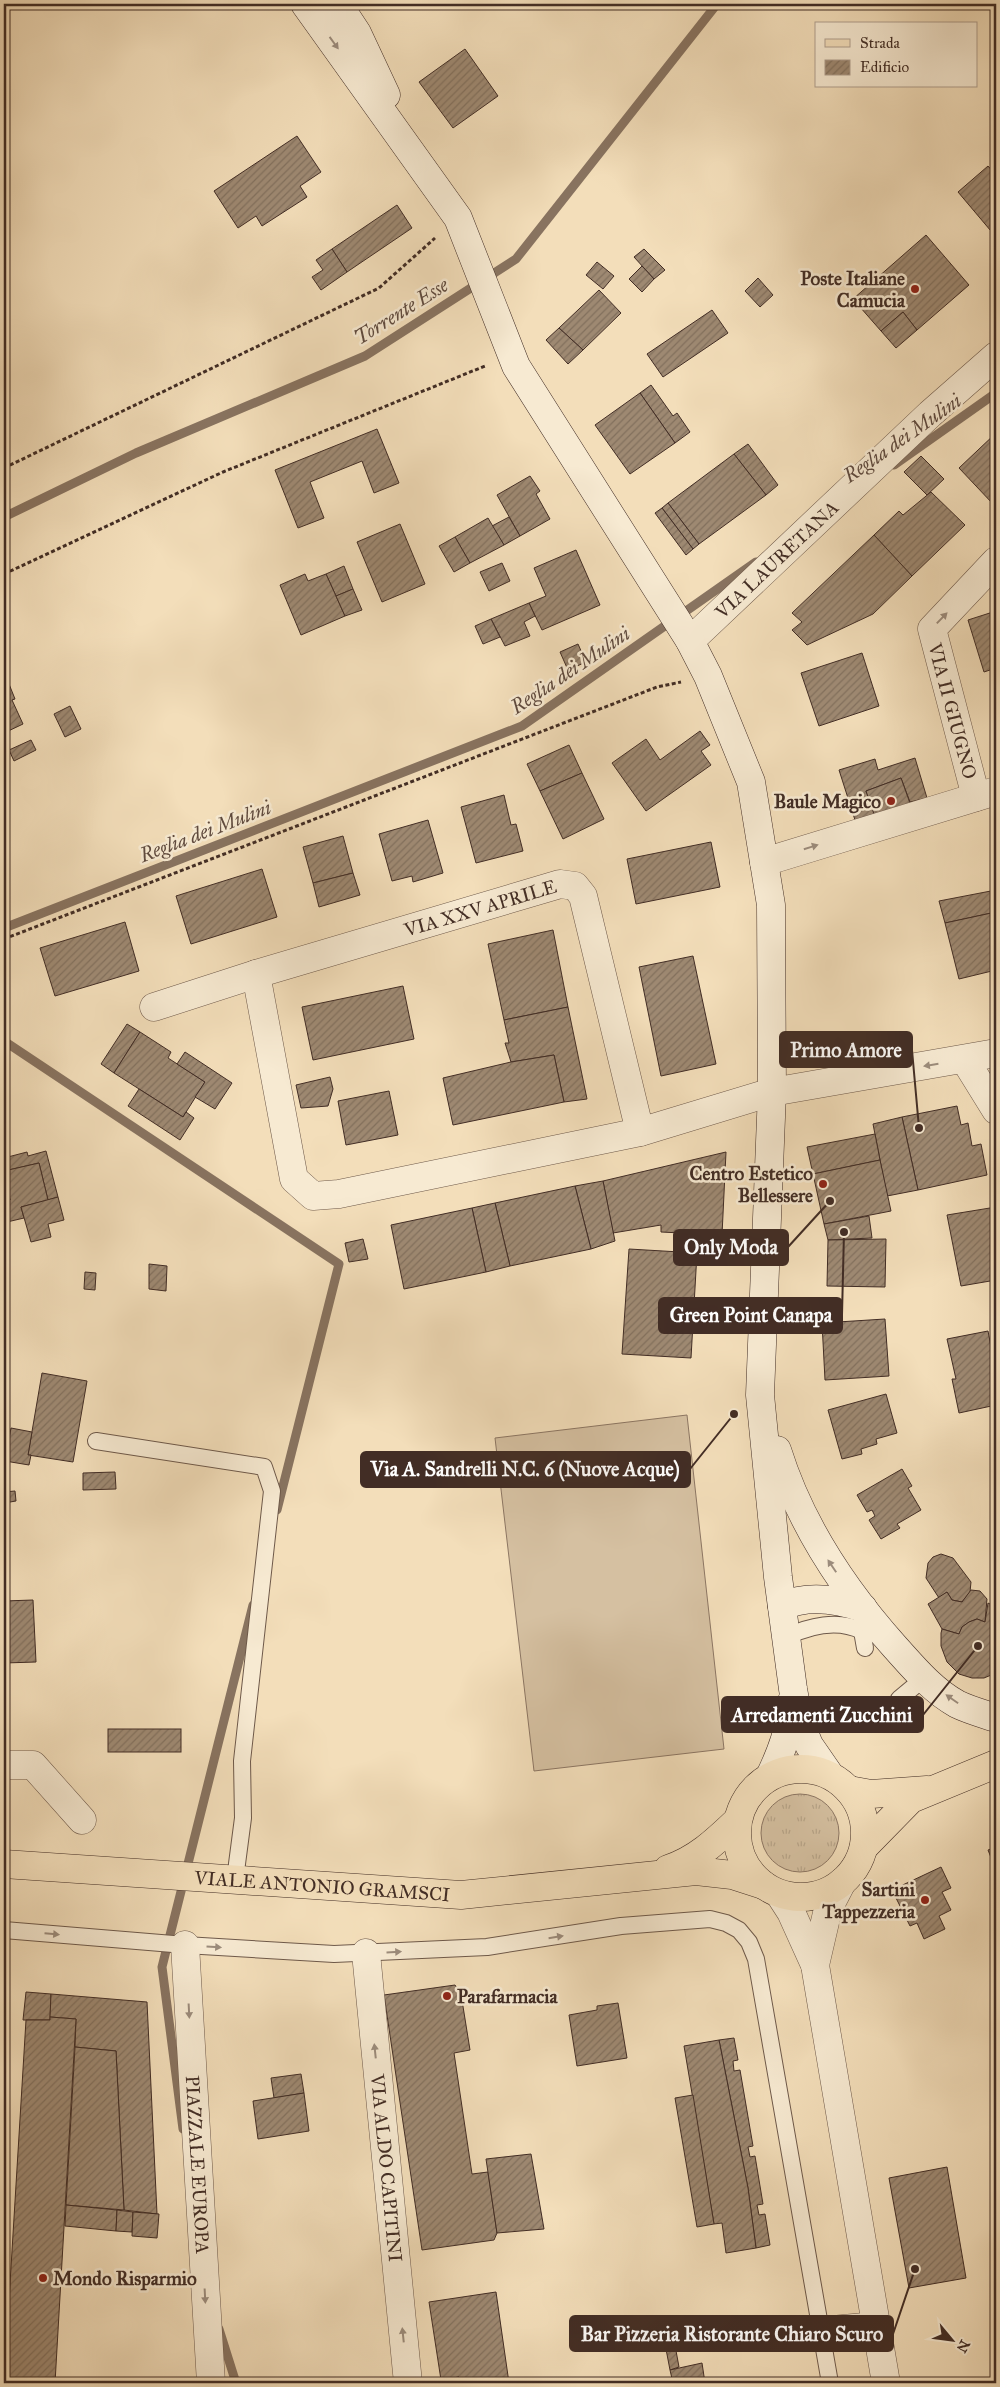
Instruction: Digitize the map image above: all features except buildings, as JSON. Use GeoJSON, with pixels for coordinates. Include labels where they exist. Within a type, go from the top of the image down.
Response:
{"type":"FeatureCollection","features":[{"type":"Feature","properties":{"kind":"main road","name":"VIALE ANTONIO GRAMSCI"},"geometry":{"type":"LineString","coordinates":[[864,1847],[911,1799],[931,1789],[996,1764]]}},
{"type":"Feature","properties":{"kind":"main road","name":"VIALE ANTONIO GRAMSCI"},"geometry":{"type":"LineString","coordinates":[[772,1890],[749,1873],[740,1857],[736,1839],[737,1821],[748,1795],[770,1776],[799,1768],[871,1794],[931,1789]]}},
{"type":"Feature","properties":{"kind":"main road","name":"VIALE ANTONIO GRAMSCI"},"geometry":{"type":"LineString","coordinates":[[4,1864],[461,1895],[696,1871],[732,1875],[772,1890],[802,1898],[823,1894],[842,1882],[856,1866],[864,1847],[865,1827],[860,1807],[839,1782]]}},
{"type":"Feature","properties":{"kind":"main road","name":"VIALE ANTONIO GRAMSCI"},"geometry":{"type":"LineString","coordinates":[[640,1878],[682,1864],[709,1848],[737,1821]]}},
{"type":"Feature","properties":{"kind":"street"},"geometry":{"type":"LineString","coordinates":[[305,4],[458,218],[514,361],[690,641],[708,676],[750,782],[771,905],[772,1092],[760,1395],[782,1606],[798,1717],[809,1745],[839,1782]]}},
{"type":"Feature","properties":{"kind":"street"},"geometry":{"type":"LineString","coordinates":[[338,4],[357,33],[416,158]]}},
{"type":"Feature","properties":{"kind":"street","name":"VIA LAURETANA"},"geometry":{"type":"LineString","coordinates":[[690,641],[930,414],[996,356]]}},
{"type":"Feature","properties":{"kind":"street","name":"VIA II GIUGNO"},"geometry":{"type":"LineString","coordinates":[[986,794],[932,629],[996,561]]}},
{"type":"Feature","properties":{"kind":"street"},"geometry":{"type":"LineString","coordinates":[[764,862],[986,794]]}},
{"type":"Feature","properties":{"kind":"street","name":"VIA XXV APRILE"},"geometry":{"type":"LineString","coordinates":[[154,1007],[256,974],[560,884],[575,886],[583,896],[640,1132]]}},
{"type":"Feature","properties":{"kind":"street"},"geometry":{"type":"LineString","coordinates":[[256,974],[294,1179],[312,1196],[340,1194],[640,1132],[772,1092],[965,1060],[996,1053]]}},
{"type":"Feature","properties":{"kind":"street"},"geometry":{"type":"LineString","coordinates":[[965,1060],[996,1110]]}},
{"type":"Feature","properties":{"kind":"street"},"geometry":{"type":"LineString","coordinates":[[760,1395],[788,1485],[829,1563],[863,1608],[923,1679],[957,1704],[996,1718]]}},
{"type":"Feature","properties":{"kind":"street"},"geometry":{"type":"LineString","coordinates":[[782,1606],[799,1601],[827,1600],[863,1608]]}},
{"type":"Feature","properties":{"kind":"street"},"geometry":{"type":"LineString","coordinates":[[770,1776],[790,1726],[793,1689]]}},
{"type":"Feature","properties":{"kind":"street"},"geometry":{"type":"LineString","coordinates":[[4,1765],[33,1765],[82,1820]]}},
{"type":"Feature","properties":{"kind":"street"},"geometry":{"type":"LineString","coordinates":[[815,1965],[828,1909],[842,1882]]}},
{"type":"Feature","properties":{"kind":"street"},"geometry":{"type":"LineString","coordinates":[[772,1890],[791,1912],[815,1965],[886,2383]]}},
{"type":"Feature","properties":{"kind":"street","name":"PIAZZALE EUROPA"},"geometry":{"type":"LineString","coordinates":[[185,1945],[211,2383]]}},
{"type":"Feature","properties":{"kind":"street","name":"VIA ALDO CAPITINI"},"geometry":{"type":"LineString","coordinates":[[366,1953],[408,2383]]}},
{"type":"Feature","properties":{"kind":"street"},"geometry":{"type":"LineString","coordinates":[[821,2331],[876,2326]]}},
{"type":"Feature","properties":{"kind":"lane"},"geometry":{"type":"LineString","coordinates":[[96,1441],[264,1468],[272,1491],[242,1762],[243,1818],[235,1879]]}},
{"type":"Feature","properties":{"kind":"lane"},"geometry":{"type":"LineString","coordinates":[[786,1637],[816,1626],[850,1625],[862,1631],[864,1648]]}},
{"type":"Feature","properties":{"kind":"lane"},"geometry":{"type":"LineString","coordinates":[[900,1699],[923,1679]]}},
{"type":"Feature","properties":{"kind":"lane"},"geometry":{"type":"LineString","coordinates":[[4,1930],[185,1945],[334,1954],[487,1948],[621,1926],[710,1919],[726,1923],[739,1930],[749,1942],[756,1959],[830,2383]]}},
{"type":"Feature","properties":{"kind":"path"},"geometry":{"type":"LineString","coordinates":[[4,468],[379,288],[458,218]]}},
{"type":"Feature","properties":{"kind":"path"},"geometry":{"type":"LineString","coordinates":[[4,574],[223,472],[514,361]]}},
{"type":"Feature","properties":{"kind":"path"},"geometry":{"type":"LineString","coordinates":[[4,939],[656,687],[708,676]]}},
{"type":"Feature","properties":{"kind":"green space"},"geometry":{"type":"Polygon","coordinates":[[[687,1415],[724,1749],[534,1771],[495,1438],[687,1415]]]}},
{"type":"Feature","properties":{"kind":"green space"},"geometry":{"type":"Polygon","coordinates":[[[800,1794],[815,1797],[828,1805],[836,1818],[839,1833],[836,1848],[828,1861],[815,1869],[800,1872],[785,1869],[772,1861],[764,1848],[761,1833],[764,1818],[772,1805],[785,1797],[800,1794]]]}},
{"type":"Feature","properties":{"kind":"waterway","name":"Torrente Esse"},"geometry":{"type":"LineString","coordinates":[[4,517],[136,453],[365,356],[516,259],[717,4]]}},
{"type":"Feature","properties":{"kind":"waterway","name":"Reglia dei Mulini"},"geometry":{"type":"LineString","coordinates":[[894,465],[996,393]]}},
{"type":"Feature","properties":{"kind":"waterway","name":"Reglia dei Mulini"},"geometry":{"type":"LineString","coordinates":[[4,928],[522,726],[756,562]]}},
{"type":"Feature","properties":{"kind":"waterway"},"geometry":{"type":"LineString","coordinates":[[4,1041],[339,1264],[277,1510]]}},
{"type":"Feature","properties":{"kind":"waterway"},"geometry":{"type":"LineString","coordinates":[[183,2129],[162,1967],[253,1605]]}},
{"type":"Feature","properties":{"kind":"waterway"},"geometry":{"type":"LineString","coordinates":[[219,2329],[236,2383]]}},
{"type":"Feature","properties":{"kind":"place","name":"Poste Italiane Camucia"},"geometry":{"type":"Point","coordinates":[915,289]}},
{"type":"Feature","properties":{"kind":"place","name":"Baule Magico"},"geometry":{"type":"Point","coordinates":[891,801]}},
{"type":"Feature","properties":{"kind":"place","name":"Primo Amore"},"geometry":{"type":"Point","coordinates":[919,1128]}},
{"type":"Feature","properties":{"kind":"place","name":"Centro Estetico Bellessere"},"geometry":{"type":"Point","coordinates":[823,1184]}},
{"type":"Feature","properties":{"kind":"place","name":"Only Moda"},"geometry":{"type":"Point","coordinates":[830,1201]}},
{"type":"Feature","properties":{"kind":"place","name":"Green Point Canapa"},"geometry":{"type":"Point","coordinates":[844,1232]}},
{"type":"Feature","properties":{"kind":"place","name":"Via A. Sandrelli N.C. 6 (Nuove Acque)"},"geometry":{"type":"Point","coordinates":[734,1414]}},
{"type":"Feature","properties":{"kind":"place","name":"Arredamenti Zucchini"},"geometry":{"type":"Point","coordinates":[978,1646]}},
{"type":"Feature","properties":{"kind":"place","name":"Sartini Tappezzeria"},"geometry":{"type":"Point","coordinates":[925,1900]}},
{"type":"Feature","properties":{"kind":"place","name":"Parafarmacia"},"geometry":{"type":"Point","coordinates":[447,1996]}},
{"type":"Feature","properties":{"kind":"place","name":"Bar Pizzeria Ristorante Chiaro Scuro"},"geometry":{"type":"Point","coordinates":[915,2269]}},
{"type":"Feature","properties":{"kind":"place","name":"Mondo Risparmio"},"geometry":{"type":"Point","coordinates":[43,2278]}}]}
